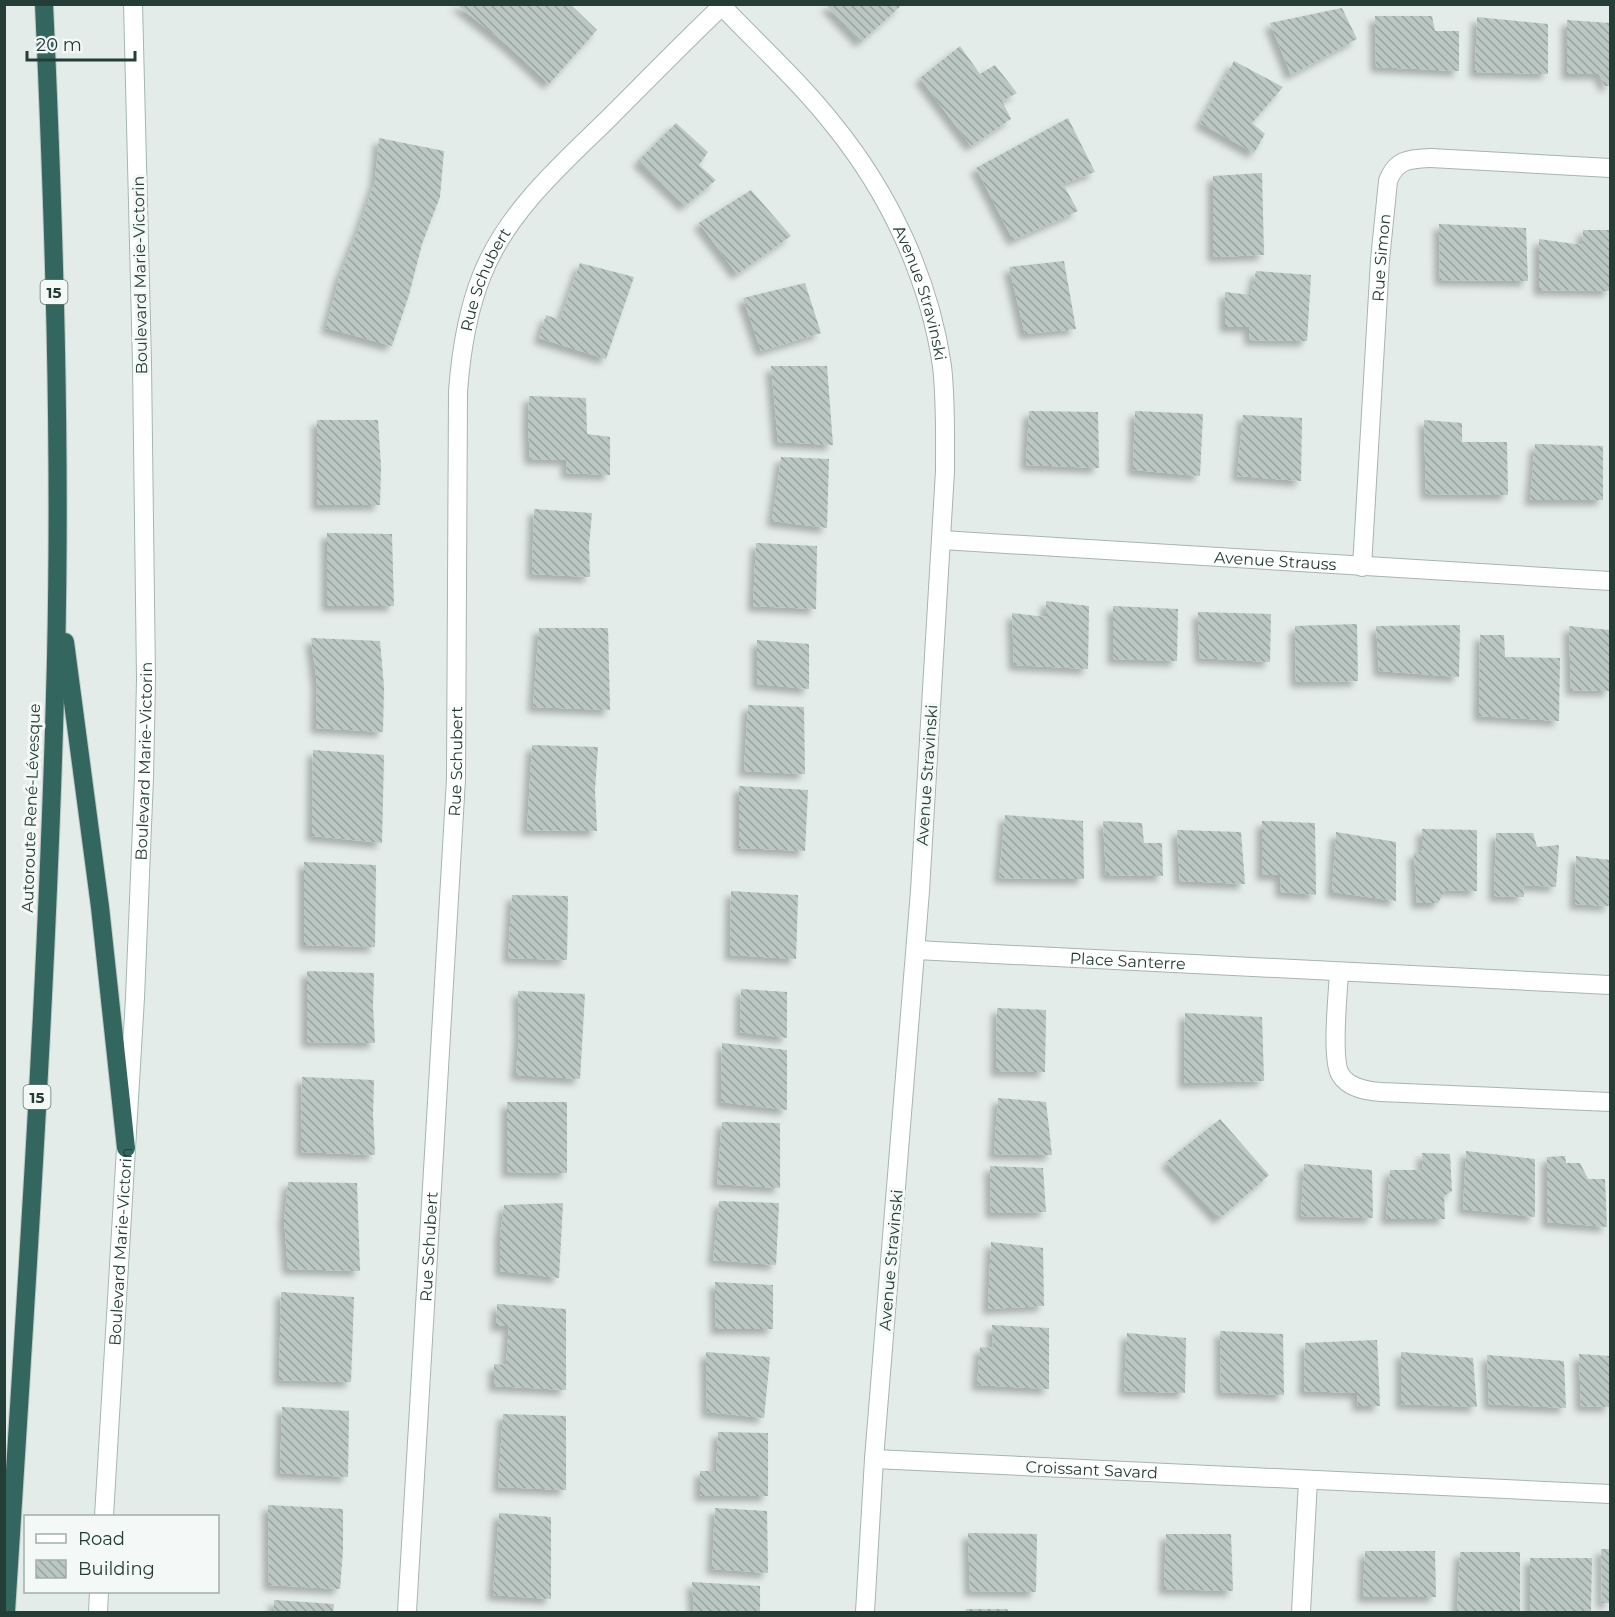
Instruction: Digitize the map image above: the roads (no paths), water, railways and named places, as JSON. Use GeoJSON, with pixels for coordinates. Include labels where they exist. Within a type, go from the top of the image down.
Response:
{"type":"FeatureCollection","features":[{"type":"Feature","properties":{"kind":"highway","name":"Autoroute René-Lévesque"},"geometry":{"type":"LineString","coordinates":[[6,1612],[48,880],[57,580],[54,274],[44,4]]}},
{"type":"Feature","properties":{"kind":"highway"},"geometry":{"type":"LineString","coordinates":[[57,580],[100,907],[126,1148]]}},
{"type":"Feature","properties":{"kind":"street","name":"Boulevard Marie-Victorin"},"geometry":{"type":"LineString","coordinates":[[104,1515],[141,882],[146,679],[142,363],[133,4]]}},
{"type":"Feature","properties":{"kind":"street","name":"Avenue Stravinski"},"geometry":{"type":"LineString","coordinates":[[722,5],[789,74],[852,148],[883,195],[909,252],[929,308],[942,366],[946,432],[942,540],[916,950],[874,1459],[865,1612]]}},
{"type":"Feature","properties":{"kind":"street","name":"Rue Schubert"},"geometry":{"type":"LineString","coordinates":[[407,1612],[456,779],[458,391],[463,344],[482,275],[497,244],[517,213],[548,178],[722,5]]}},
{"type":"Feature","properties":{"kind":"street","name":"Rue Simon"},"geometry":{"type":"LineString","coordinates":[[1362,567],[1380,260],[1388,181],[1392,170],[1402,162],[1415,158],[1611,168]]}},
{"type":"Feature","properties":{"kind":"street","name":"Avenue Strauss"},"geometry":{"type":"LineString","coordinates":[[942,540],[1362,567],[1611,580]]}},
{"type":"Feature","properties":{"kind":"street","name":"Place Santerre"},"geometry":{"type":"LineString","coordinates":[[916,950],[1611,985]]}},
{"type":"Feature","properties":{"kind":"street"},"geometry":{"type":"LineString","coordinates":[[1339,972],[1336,1060],[1341,1075],[1351,1084],[1364,1090],[1381,1092],[1611,1102]]}},
{"type":"Feature","properties":{"kind":"street","name":"Croissant Savard"},"geometry":{"type":"LineString","coordinates":[[874,1459],[1611,1494]]}},
{"type":"Feature","properties":{"kind":"street"},"geometry":{"type":"LineString","coordinates":[[1301,1612],[1308,1480]]}},
{"type":"Feature","properties":{"kind":"street"},"geometry":{"type":"LineString","coordinates":[[98,1612],[99,1593]]}}]}
